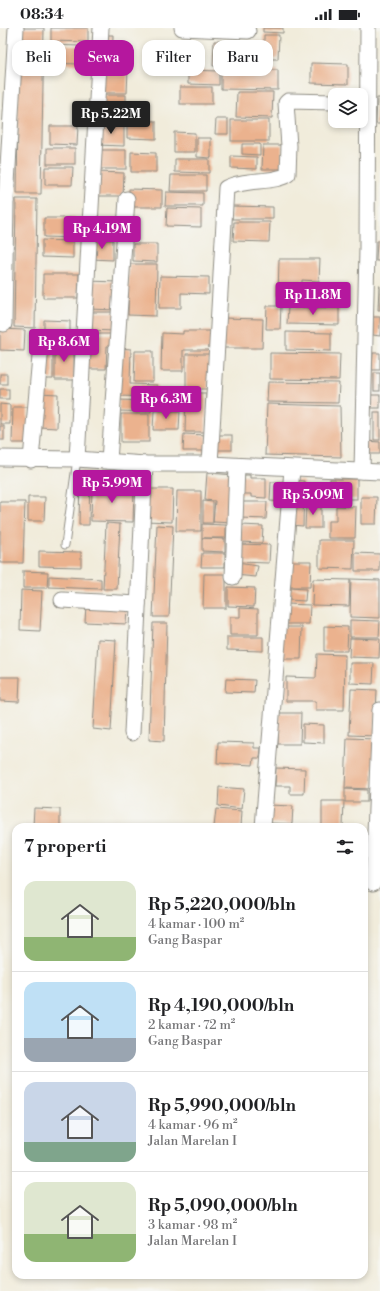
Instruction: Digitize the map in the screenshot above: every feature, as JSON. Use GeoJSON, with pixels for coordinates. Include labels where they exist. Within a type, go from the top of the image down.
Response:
{"type":"FeatureCollection","features":[{"type":"Feature","properties":{"kind":"street"},"geometry":{"type":"LineString","coordinates":[[4,324],[3,200],[16,28]]}},
{"type":"Feature","properties":{"kind":"street"},"geometry":{"type":"LineString","coordinates":[[77,459],[101,28]]}},
{"type":"Feature","properties":{"kind":"street"},"geometry":{"type":"LineString","coordinates":[[182,28],[248,31]]}},
{"type":"Feature","properties":{"kind":"street"},"geometry":{"type":"LineString","coordinates":[[362,471],[374,168],[369,97],[372,30]]}},
{"type":"Feature","properties":{"kind":"street"},"geometry":{"type":"LineString","coordinates":[[210,464],[226,188],[233,184],[282,178],[288,174],[289,146],[286,103],[288,101],[328,102]]}},
{"type":"Feature","properties":{"kind":"street"},"geometry":{"type":"LineString","coordinates":[[109,461],[127,199]]}},
{"type":"Feature","properties":{"kind":"street"},"geometry":{"type":"LineString","coordinates":[[31,460],[41,345]]}},
{"type":"Feature","properties":{"kind":"street"},"geometry":{"type":"LineString","coordinates":[[0,458],[31,460],[77,459],[145,464],[210,464],[380,472]]}},
{"type":"Feature","properties":{"kind":"street"},"geometry":{"type":"LineString","coordinates":[[132,733],[145,464]]}},
{"type":"Feature","properties":{"kind":"street"},"geometry":{"type":"LineString","coordinates":[[233,576],[237,466]]}},
{"type":"Feature","properties":{"kind":"street"},"geometry":{"type":"LineString","coordinates":[[263,823],[292,469]]}},
{"type":"Feature","properties":{"kind":"street"},"geometry":{"type":"LineString","coordinates":[[62,600],[138,604]]}},
{"type":"Feature","properties":{"kind":"street"},"geometry":{"type":"LineString","coordinates":[[373,883],[380,710]]}},
{"type":"Feature","properties":{"kind":"lane"},"geometry":{"type":"LineString","coordinates":[[65,545],[77,459]]}},
{"type":"Feature","properties":{"kind":"building"},"geometry":{"type":"Polygon","coordinates":[[[19,28],[44,28],[44,40],[19,40],[19,28]]]}},
{"type":"Feature","properties":{"kind":"building"},"geometry":{"type":"Polygon","coordinates":[[[51,28],[88,28],[88,40],[74,40],[74,42],[51,40],[51,28]]]}},
{"type":"Feature","properties":{"kind":"building"},"geometry":{"type":"Polygon","coordinates":[[[263,28],[283,28],[283,33],[263,32],[263,28]]]}},
{"type":"Feature","properties":{"kind":"building"},"geometry":{"type":"Polygon","coordinates":[[[102,35],[113,35],[113,40],[102,40],[102,35]]]}},
{"type":"Feature","properties":{"kind":"building"},"geometry":{"type":"Polygon","coordinates":[[[264,35],[279,35],[278,59],[273,59],[273,40],[264,40],[264,35]]]}},
{"type":"Feature","properties":{"kind":"building"},"geometry":{"type":"Polygon","coordinates":[[[66,46],[74,46],[74,64],[66,64],[66,46]]]}},
{"type":"Feature","properties":{"kind":"building"},"geometry":{"type":"Polygon","coordinates":[[[311,63],[348,64],[348,84],[311,83],[311,63]]]}},
{"type":"Feature","properties":{"kind":"building"},"geometry":{"type":"Polygon","coordinates":[[[273,70],[278,70],[278,90],[221,89],[221,76],[273,76],[273,70]]]}},
{"type":"Feature","properties":{"kind":"building"},"geometry":{"type":"Polygon","coordinates":[[[205,71],[213,71],[213,76],[219,76],[219,85],[188,84],[188,76],[205,76],[205,71]]]}},
{"type":"Feature","properties":{"kind":"building"},"geometry":{"type":"Polygon","coordinates":[[[18,76],[43,76],[41,194],[17,194],[18,76]]]}},
{"type":"Feature","properties":{"kind":"building"},"geometry":{"type":"Polygon","coordinates":[[[101,76],[128,76],[127,93],[100,93],[101,76]]]}},
{"type":"Feature","properties":{"kind":"building"},"geometry":{"type":"Polygon","coordinates":[[[180,87],[212,87],[212,104],[180,104],[180,87]]]}},
{"type":"Feature","properties":{"kind":"building"},"geometry":{"type":"Polygon","coordinates":[[[237,92],[273,92],[272,118],[236,117],[237,92]]]}},
{"type":"Feature","properties":{"kind":"building"},"geometry":{"type":"Polygon","coordinates":[[[100,95],[126,95],[126,115],[99,114],[100,95]]]}},
{"type":"Feature","properties":{"kind":"building"},"geometry":{"type":"Polygon","coordinates":[[[377,98],[380,98],[380,124],[376,124],[377,98]]]}},
{"type":"Feature","properties":{"kind":"building"},"geometry":{"type":"Polygon","coordinates":[[[216,119],[228,119],[228,134],[215,134],[216,119]]]}},
{"type":"Feature","properties":{"kind":"building"},"geometry":{"type":"Polygon","coordinates":[[[127,120],[156,121],[156,139],[127,138],[127,120]]]}},
{"type":"Feature","properties":{"kind":"building"},"geometry":{"type":"Polygon","coordinates":[[[231,120],[269,120],[269,141],[231,141],[231,120]]]}},
{"type":"Feature","properties":{"kind":"building"},"geometry":{"type":"Polygon","coordinates":[[[98,123],[124,124],[124,146],[97,145],[98,123]]]}},
{"type":"Feature","properties":{"kind":"building"},"geometry":{"type":"Polygon","coordinates":[[[50,126],[78,126],[77,145],[50,144],[50,126]]]}},
{"type":"Feature","properties":{"kind":"building"},"geometry":{"type":"Polygon","coordinates":[[[174,132],[195,133],[195,152],[174,152],[174,132]]]}},
{"type":"Feature","properties":{"kind":"building"},"geometry":{"type":"Polygon","coordinates":[[[197,138],[211,138],[211,158],[197,157],[197,138]]]}},
{"type":"Feature","properties":{"kind":"building"},"geometry":{"type":"Polygon","coordinates":[[[242,144],[260,144],[260,155],[242,154],[242,144]]]}},
{"type":"Feature","properties":{"kind":"building"},"geometry":{"type":"Polygon","coordinates":[[[263,145],[282,145],[282,169],[262,169],[263,145]]]}},
{"type":"Feature","properties":{"kind":"building"},"geometry":{"type":"Polygon","coordinates":[[[47,148],[75,148],[75,164],[47,164],[47,148]]]}},
{"type":"Feature","properties":{"kind":"building"},"geometry":{"type":"Polygon","coordinates":[[[98,150],[126,150],[126,169],[98,169],[98,150]]]}},
{"type":"Feature","properties":{"kind":"building"},"geometry":{"type":"Polygon","coordinates":[[[131,152],[156,153],[156,172],[131,172],[131,152]]]}},
{"type":"Feature","properties":{"kind":"building"},"geometry":{"type":"Polygon","coordinates":[[[231,156],[257,157],[257,169],[231,168],[231,156]]]}},
{"type":"Feature","properties":{"kind":"building"},"geometry":{"type":"Polygon","coordinates":[[[175,159],[209,159],[209,173],[175,172],[175,159]]]}},
{"type":"Feature","properties":{"kind":"building"},"geometry":{"type":"Polygon","coordinates":[[[45,167],[73,167],[72,185],[45,185],[45,167]]]}},
{"type":"Feature","properties":{"kind":"building"},"geometry":{"type":"Polygon","coordinates":[[[97,172],[124,173],[123,196],[97,196],[97,172]]]}},
{"type":"Feature","properties":{"kind":"building"},"geometry":{"type":"Polygon","coordinates":[[[171,175],[206,175],[206,191],[170,191],[171,175]]]}},
{"type":"Feature","properties":{"kind":"building"},"geometry":{"type":"Polygon","coordinates":[[[129,189],[162,190],[162,207],[129,207],[129,189]]]}},
{"type":"Feature","properties":{"kind":"building"},"geometry":{"type":"Polygon","coordinates":[[[166,192],[203,193],[203,206],[165,206],[166,192]]]}},
{"type":"Feature","properties":{"kind":"building"},"geometry":{"type":"Polygon","coordinates":[[[16,199],[37,199],[35,328],[14,327],[16,199]]]}},
{"type":"Feature","properties":{"kind":"building"},"geometry":{"type":"Polygon","coordinates":[[[232,206],[273,207],[273,219],[231,219],[232,206]]]}},
{"type":"Feature","properties":{"kind":"building"},"geometry":{"type":"Polygon","coordinates":[[[167,208],[201,209],[201,227],[166,226],[167,208]]]}},
{"type":"Feature","properties":{"kind":"building"},"geometry":{"type":"Polygon","coordinates":[[[44,218],[76,218],[75,238],[44,237],[44,218]]]}},
{"type":"Feature","properties":{"kind":"building"},"geometry":{"type":"Polygon","coordinates":[[[91,221],[121,221],[121,236],[91,236],[91,221]]]}},
{"type":"Feature","properties":{"kind":"building"},"geometry":{"type":"Polygon","coordinates":[[[234,222],[270,222],[269,242],[233,241],[234,222]]]}},
{"type":"Feature","properties":{"kind":"building"},"geometry":{"type":"Polygon","coordinates":[[[91,239],[113,240],[113,260],[91,259],[91,239]]]}},
{"type":"Feature","properties":{"kind":"building"},"geometry":{"type":"Polygon","coordinates":[[[42,240],[73,241],[73,258],[42,257],[42,240]]]}},
{"type":"Feature","properties":{"kind":"building"},"geometry":{"type":"Polygon","coordinates":[[[377,241],[380,241],[380,261],[376,261],[377,241]]]}},
{"type":"Feature","properties":{"kind":"building"},"geometry":{"type":"Polygon","coordinates":[[[133,244],[157,244],[157,262],[133,261],[133,244]]]}},
{"type":"Feature","properties":{"kind":"building"},"geometry":{"type":"Polygon","coordinates":[[[279,259],[320,259],[319,281],[302,280],[302,295],[278,295],[279,259]]]}},
{"type":"Feature","properties":{"kind":"building"},"geometry":{"type":"Polygon","coordinates":[[[129,264],[157,264],[156,316],[128,315],[129,264]]]}},
{"type":"Feature","properties":{"kind":"building"},"geometry":{"type":"Polygon","coordinates":[[[43,274],[79,274],[78,298],[43,298],[43,274]]]}},
{"type":"Feature","properties":{"kind":"building"},"geometry":{"type":"Polygon","coordinates":[[[160,276],[209,277],[209,294],[181,293],[181,308],[159,308],[160,276]]]}},
{"type":"Feature","properties":{"kind":"building"},"geometry":{"type":"Polygon","coordinates":[[[88,281],[118,282],[117,310],[88,309],[88,281]]]}},
{"type":"Feature","properties":{"kind":"building"},"geometry":{"type":"Polygon","coordinates":[[[379,286],[380,310],[378,310],[379,286]]]}},
{"type":"Feature","properties":{"kind":"building"},"geometry":{"type":"Polygon","coordinates":[[[267,306],[281,306],[280,329],[266,329],[267,306]]]}},
{"type":"Feature","properties":{"kind":"building"},"geometry":{"type":"Polygon","coordinates":[[[288,307],[339,308],[339,325],[287,324],[288,307]]]}},
{"type":"Feature","properties":{"kind":"building"},"geometry":{"type":"Polygon","coordinates":[[[87,312],[116,312],[116,331],[86,330],[87,312]]]}},
{"type":"Feature","properties":{"kind":"building"},"geometry":{"type":"Polygon","coordinates":[[[373,317],[380,317],[380,336],[373,335],[373,317]]]}},
{"type":"Feature","properties":{"kind":"building"},"geometry":{"type":"Polygon","coordinates":[[[220,318],[263,319],[262,348],[220,348],[220,318]]]}},
{"type":"Feature","properties":{"kind":"building"},"geometry":{"type":"Polygon","coordinates":[[[44,320],[70,321],[70,343],[44,342],[44,320]]]}},
{"type":"Feature","properties":{"kind":"building"},"geometry":{"type":"Polygon","coordinates":[[[0,329],[25,330],[24,351],[0,350],[0,329]]]}},
{"type":"Feature","properties":{"kind":"building"},"geometry":{"type":"Polygon","coordinates":[[[183,331],[211,331],[210,350],[183,350],[183,371],[161,371],[162,333],[183,334],[183,331]]]}},
{"type":"Feature","properties":{"kind":"building"},"geometry":{"type":"Polygon","coordinates":[[[286,332],[331,333],[331,351],[286,350],[286,332]]]}},
{"type":"Feature","properties":{"kind":"building"},"geometry":{"type":"Polygon","coordinates":[[[87,334],[112,334],[112,346],[107,346],[106,369],[86,369],[87,334]]]}},
{"type":"Feature","properties":{"kind":"building"},"geometry":{"type":"Polygon","coordinates":[[[43,345],[53,346],[53,379],[42,379],[43,345]]]}},
{"type":"Feature","properties":{"kind":"building"},"geometry":{"type":"Polygon","coordinates":[[[55,345],[74,346],[74,380],[55,380],[55,345]]]}},
{"type":"Feature","properties":{"kind":"building"},"geometry":{"type":"Polygon","coordinates":[[[119,348],[131,349],[130,384],[157,385],[157,389],[181,390],[180,408],[155,408],[156,397],[117,396],[119,348]]]}},
{"type":"Feature","properties":{"kind":"building"},"geometry":{"type":"Polygon","coordinates":[[[135,351],[153,351],[153,382],[134,382],[135,351]]]}},
{"type":"Feature","properties":{"kind":"building"},"geometry":{"type":"Polygon","coordinates":[[[270,353],[340,354],[339,380],[270,379],[270,353]]]}},
{"type":"Feature","properties":{"kind":"building"},"geometry":{"type":"Polygon","coordinates":[[[373,353],[380,353],[380,370],[372,370],[373,353]]]}},
{"type":"Feature","properties":{"kind":"building"},"geometry":{"type":"Polygon","coordinates":[[[186,354],[209,354],[208,389],[186,389],[186,354]]]}},
{"type":"Feature","properties":{"kind":"building"},"geometry":{"type":"Polygon","coordinates":[[[374,373],[380,373],[380,391],[374,391],[374,373]]]}},
{"type":"Feature","properties":{"kind":"building"},"geometry":{"type":"Polygon","coordinates":[[[0,374],[7,374],[7,384],[0,384],[0,374]]]}},
{"type":"Feature","properties":{"kind":"building"},"geometry":{"type":"Polygon","coordinates":[[[268,382],[339,383],[338,403],[267,402],[268,382]]]}},
{"type":"Feature","properties":{"kind":"building"},"geometry":{"type":"Polygon","coordinates":[[[0,389],[9,389],[9,399],[0,399],[0,389]]]}},
{"type":"Feature","properties":{"kind":"building"},"geometry":{"type":"Polygon","coordinates":[[[39,393],[58,394],[57,428],[39,427],[39,393]]]}},
{"type":"Feature","properties":{"kind":"building"},"geometry":{"type":"Polygon","coordinates":[[[186,393],[206,393],[206,432],[185,432],[186,393]]]}},
{"type":"Feature","properties":{"kind":"building"},"geometry":{"type":"Polygon","coordinates":[[[371,395],[380,395],[380,408],[371,408],[371,395]]]}},
{"type":"Feature","properties":{"kind":"building"},"geometry":{"type":"Polygon","coordinates":[[[119,400],[151,401],[151,412],[119,411],[119,400]]]}},
{"type":"Feature","properties":{"kind":"building"},"geometry":{"type":"Polygon","coordinates":[[[0,404],[10,405],[10,424],[0,424],[0,404]]]}},
{"type":"Feature","properties":{"kind":"building"},"geometry":{"type":"Polygon","coordinates":[[[267,404],[340,406],[341,457],[265,455],[267,404]]]}},
{"type":"Feature","properties":{"kind":"building"},"geometry":{"type":"Polygon","coordinates":[[[13,407],[28,407],[28,443],[12,443],[13,407]]]}},
{"type":"Feature","properties":{"kind":"building"},"geometry":{"type":"Polygon","coordinates":[[[154,411],[180,411],[179,430],[153,430],[154,411]]]}},
{"type":"Feature","properties":{"kind":"building"},"geometry":{"type":"Polygon","coordinates":[[[374,412],[380,412],[380,440],[374,440],[374,412]]]}},
{"type":"Feature","properties":{"kind":"building"},"geometry":{"type":"Polygon","coordinates":[[[121,414],[149,414],[149,442],[121,442],[121,414]]]}},
{"type":"Feature","properties":{"kind":"building"},"geometry":{"type":"Polygon","coordinates":[[[0,426],[4,426],[4,440],[0,440],[0,426]]]}},
{"type":"Feature","properties":{"kind":"building"},"geometry":{"type":"Polygon","coordinates":[[[184,434],[207,435],[206,451],[183,451],[184,434]]]}},
{"type":"Feature","properties":{"kind":"building"},"geometry":{"type":"Polygon","coordinates":[[[213,435],[232,435],[232,450],[213,450],[213,435]]]}},
{"type":"Feature","properties":{"kind":"building"},"geometry":{"type":"Polygon","coordinates":[[[365,441],[380,442],[380,454],[365,454],[365,441]]]}},
{"type":"Feature","properties":{"kind":"building"},"geometry":{"type":"Polygon","coordinates":[[[80,472],[90,473],[89,525],[79,525],[80,472]]]}},
{"type":"Feature","properties":{"kind":"building"},"geometry":{"type":"Polygon","coordinates":[[[207,473],[236,475],[233,523],[213,522],[215,501],[205,500],[207,473]]]}},
{"type":"Feature","properties":{"kind":"building"},"geometry":{"type":"Polygon","coordinates":[[[240,475],[250,475],[250,478],[266,478],[266,498],[251,497],[251,494],[239,494],[240,475]]]}},
{"type":"Feature","properties":{"kind":"building"},"geometry":{"type":"Polygon","coordinates":[[[330,479],[357,479],[357,499],[330,499],[330,479]]]}},
{"type":"Feature","properties":{"kind":"building"},"geometry":{"type":"Polygon","coordinates":[[[292,480],[304,481],[303,526],[291,525],[292,480]]]}},
{"type":"Feature","properties":{"kind":"building"},"geometry":{"type":"Polygon","coordinates":[[[271,482],[285,482],[284,502],[270,501],[271,482]]]}},
{"type":"Feature","properties":{"kind":"building"},"geometry":{"type":"Polygon","coordinates":[[[92,487],[134,488],[133,522],[91,521],[92,487]]]}},
{"type":"Feature","properties":{"kind":"building"},"geometry":{"type":"Polygon","coordinates":[[[145,489],[173,489],[172,522],[144,521],[145,489]]]}},
{"type":"Feature","properties":{"kind":"building"},"geometry":{"type":"Polygon","coordinates":[[[177,491],[201,491],[201,531],[176,531],[177,491]]]}},
{"type":"Feature","properties":{"kind":"building"},"geometry":{"type":"Polygon","coordinates":[[[28,497],[45,497],[44,521],[28,521],[28,497]]]}},
{"type":"Feature","properties":{"kind":"building"},"geometry":{"type":"Polygon","coordinates":[[[361,497],[377,497],[376,524],[361,524],[361,497]]]}},
{"type":"Feature","properties":{"kind":"building"},"geometry":{"type":"Polygon","coordinates":[[[203,501],[213,502],[213,523],[203,523],[203,501]]]}},
{"type":"Feature","properties":{"kind":"building"},"geometry":{"type":"Polygon","coordinates":[[[0,502],[25,502],[23,563],[0,563],[0,502]]]}},
{"type":"Feature","properties":{"kind":"building"},"geometry":{"type":"Polygon","coordinates":[[[240,502],[267,502],[266,519],[240,518],[240,502]]]}},
{"type":"Feature","properties":{"kind":"building"},"geometry":{"type":"Polygon","coordinates":[[[306,504],[321,504],[321,528],[305,528],[306,504]]]}},
{"type":"Feature","properties":{"kind":"building"},"geometry":{"type":"Polygon","coordinates":[[[336,506],[356,507],[355,538],[328,538],[328,521],[336,521],[336,506]]]}},
{"type":"Feature","properties":{"kind":"building"},"geometry":{"type":"Polygon","coordinates":[[[106,523],[120,524],[117,589],[103,589],[106,523]]]}},
{"type":"Feature","properties":{"kind":"building"},"geometry":{"type":"Polygon","coordinates":[[[202,524],[226,525],[226,538],[202,538],[202,524]]]}},
{"type":"Feature","properties":{"kind":"building"},"geometry":{"type":"Polygon","coordinates":[[[157,525],[173,526],[169,617],[153,617],[157,525]]]}},
{"type":"Feature","properties":{"kind":"building"},"geometry":{"type":"Polygon","coordinates":[[[241,525],[263,526],[262,543],[240,542],[241,525]]]}},
{"type":"Feature","properties":{"kind":"building"},"geometry":{"type":"Polygon","coordinates":[[[202,538],[225,539],[225,552],[202,551],[202,538]]]}},
{"type":"Feature","properties":{"kind":"building"},"geometry":{"type":"Polygon","coordinates":[[[319,540],[354,540],[353,569],[319,568],[319,540]]]}},
{"type":"Feature","properties":{"kind":"building"},"geometry":{"type":"Polygon","coordinates":[[[239,544],[270,545],[269,563],[239,562],[239,544]]]}},
{"type":"Feature","properties":{"kind":"building"},"geometry":{"type":"Polygon","coordinates":[[[39,551],[81,552],[81,567],[39,566],[39,551]]]}},
{"type":"Feature","properties":{"kind":"building"},"geometry":{"type":"Polygon","coordinates":[[[202,553],[225,553],[225,567],[201,567],[202,553]]]}},
{"type":"Feature","properties":{"kind":"building"},"geometry":{"type":"Polygon","coordinates":[[[355,553],[380,554],[380,571],[355,571],[355,553]]]}},
{"type":"Feature","properties":{"kind":"building"},"geometry":{"type":"Polygon","coordinates":[[[288,561],[311,561],[310,587],[288,587],[288,561]]]}},
{"type":"Feature","properties":{"kind":"building"},"geometry":{"type":"Polygon","coordinates":[[[237,563],[258,566],[256,577],[235,575],[237,563]]]}},
{"type":"Feature","properties":{"kind":"building"},"geometry":{"type":"Polygon","coordinates":[[[23,571],[48,572],[47,588],[23,588],[23,571]]]}},
{"type":"Feature","properties":{"kind":"building"},"geometry":{"type":"Polygon","coordinates":[[[204,574],[226,574],[226,608],[203,608],[204,574]]]}},
{"type":"Feature","properties":{"kind":"building"},"geometry":{"type":"Polygon","coordinates":[[[49,576],[101,579],[101,589],[49,587],[49,576]]]}},
{"type":"Feature","properties":{"kind":"building"},"geometry":{"type":"Polygon","coordinates":[[[313,579],[350,580],[349,606],[312,605],[313,579]]]}},
{"type":"Feature","properties":{"kind":"building"},"geometry":{"type":"Polygon","coordinates":[[[351,579],[380,580],[380,618],[350,617],[351,579]]]}},
{"type":"Feature","properties":{"kind":"building"},"geometry":{"type":"Polygon","coordinates":[[[228,587],[255,588],[254,607],[228,606],[228,587]]]}},
{"type":"Feature","properties":{"kind":"building"},"geometry":{"type":"Polygon","coordinates":[[[289,588],[306,589],[305,601],[289,600],[289,588]]]}},
{"type":"Feature","properties":{"kind":"building"},"geometry":{"type":"Polygon","coordinates":[[[21,590],[42,591],[40,631],[20,630],[21,590]]]}},
{"type":"Feature","properties":{"kind":"building"},"geometry":{"type":"Polygon","coordinates":[[[286,604],[310,605],[309,624],[286,624],[286,604]]]}},
{"type":"Feature","properties":{"kind":"building"},"geometry":{"type":"Polygon","coordinates":[[[86,605],[127,608],[126,624],[85,622],[86,605]]]}},
{"type":"Feature","properties":{"kind":"building"},"geometry":{"type":"Polygon","coordinates":[[[240,608],[258,609],[258,635],[230,635],[230,617],[240,617],[240,608]]]}},
{"type":"Feature","properties":{"kind":"building"},"geometry":{"type":"Polygon","coordinates":[[[350,620],[380,621],[379,637],[350,637],[350,620]]]}},
{"type":"Feature","properties":{"kind":"building"},"geometry":{"type":"Polygon","coordinates":[[[153,623],[167,623],[164,741],[149,740],[153,623]]]}},
{"type":"Feature","properties":{"kind":"building"},"geometry":{"type":"Polygon","coordinates":[[[324,626],[348,627],[347,651],[324,651],[324,626]]]}},
{"type":"Feature","properties":{"kind":"building"},"geometry":{"type":"Polygon","coordinates":[[[282,627],[302,627],[301,659],[281,659],[282,627]]]}},
{"type":"Feature","properties":{"kind":"building"},"geometry":{"type":"Polygon","coordinates":[[[227,637],[263,637],[263,651],[227,650],[227,637]]]}},
{"type":"Feature","properties":{"kind":"building"},"geometry":{"type":"Polygon","coordinates":[[[350,638],[380,639],[379,658],[349,657],[350,638]]]}},
{"type":"Feature","properties":{"kind":"building"},"geometry":{"type":"Polygon","coordinates":[[[98,639],[116,640],[111,731],[93,729],[98,639]]]}},
{"type":"Feature","properties":{"kind":"building"},"geometry":{"type":"Polygon","coordinates":[[[317,654],[345,655],[344,710],[316,710],[316,701],[286,701],[286,677],[316,678],[317,654]]]}},
{"type":"Feature","properties":{"kind":"building"},"geometry":{"type":"Polygon","coordinates":[[[350,663],[374,663],[373,684],[350,683],[350,663]]]}},
{"type":"Feature","properties":{"kind":"building"},"geometry":{"type":"Polygon","coordinates":[[[0,677],[20,677],[19,702],[0,701],[0,677]]]}},
{"type":"Feature","properties":{"kind":"building"},"geometry":{"type":"Polygon","coordinates":[[[226,679],[255,680],[254,693],[225,692],[226,679]]]}},
{"type":"Feature","properties":{"kind":"building"},"geometry":{"type":"Polygon","coordinates":[[[351,689],[377,690],[375,736],[349,735],[351,689]]]}},
{"type":"Feature","properties":{"kind":"building"},"geometry":{"type":"Polygon","coordinates":[[[279,713],[301,713],[300,744],[278,744],[279,713]]]}},
{"type":"Feature","properties":{"kind":"building"},"geometry":{"type":"Polygon","coordinates":[[[303,724],[324,725],[324,743],[303,742],[303,724]]]}},
{"type":"Feature","properties":{"kind":"building"},"geometry":{"type":"Polygon","coordinates":[[[347,738],[375,739],[372,789],[345,788],[347,738]]]}},
{"type":"Feature","properties":{"kind":"building"},"geometry":{"type":"Polygon","coordinates":[[[218,742],[254,743],[254,748],[261,748],[260,758],[254,758],[253,765],[217,763],[218,742]]]}},
{"type":"Feature","properties":{"kind":"building"},"geometry":{"type":"Polygon","coordinates":[[[276,768],[305,769],[304,794],[290,794],[290,786],[275,786],[276,768]]]}},
{"type":"Feature","properties":{"kind":"building"},"geometry":{"type":"Polygon","coordinates":[[[219,787],[244,789],[242,809],[218,806],[219,787]]]}},
{"type":"Feature","properties":{"kind":"building"},"geometry":{"type":"Polygon","coordinates":[[[345,789],[367,790],[367,802],[345,802],[345,789]]]}},
{"type":"Feature","properties":{"kind":"building"},"geometry":{"type":"Polygon","coordinates":[[[322,801],[344,801],[343,823],[322,823],[322,801]]]}},
{"type":"Feature","properties":{"kind":"building"},"geometry":{"type":"Polygon","coordinates":[[[268,805],[293,806],[292,823],[268,823],[268,805]]]}},
{"type":"Feature","properties":{"kind":"building"},"geometry":{"type":"Polygon","coordinates":[[[34,808],[60,809],[60,823],[33,823],[34,808]]]}},
{"type":"Feature","properties":{"kind":"building"},"geometry":{"type":"Polygon","coordinates":[[[216,809],[242,811],[241,823],[214,823],[216,809]]]}}]}
